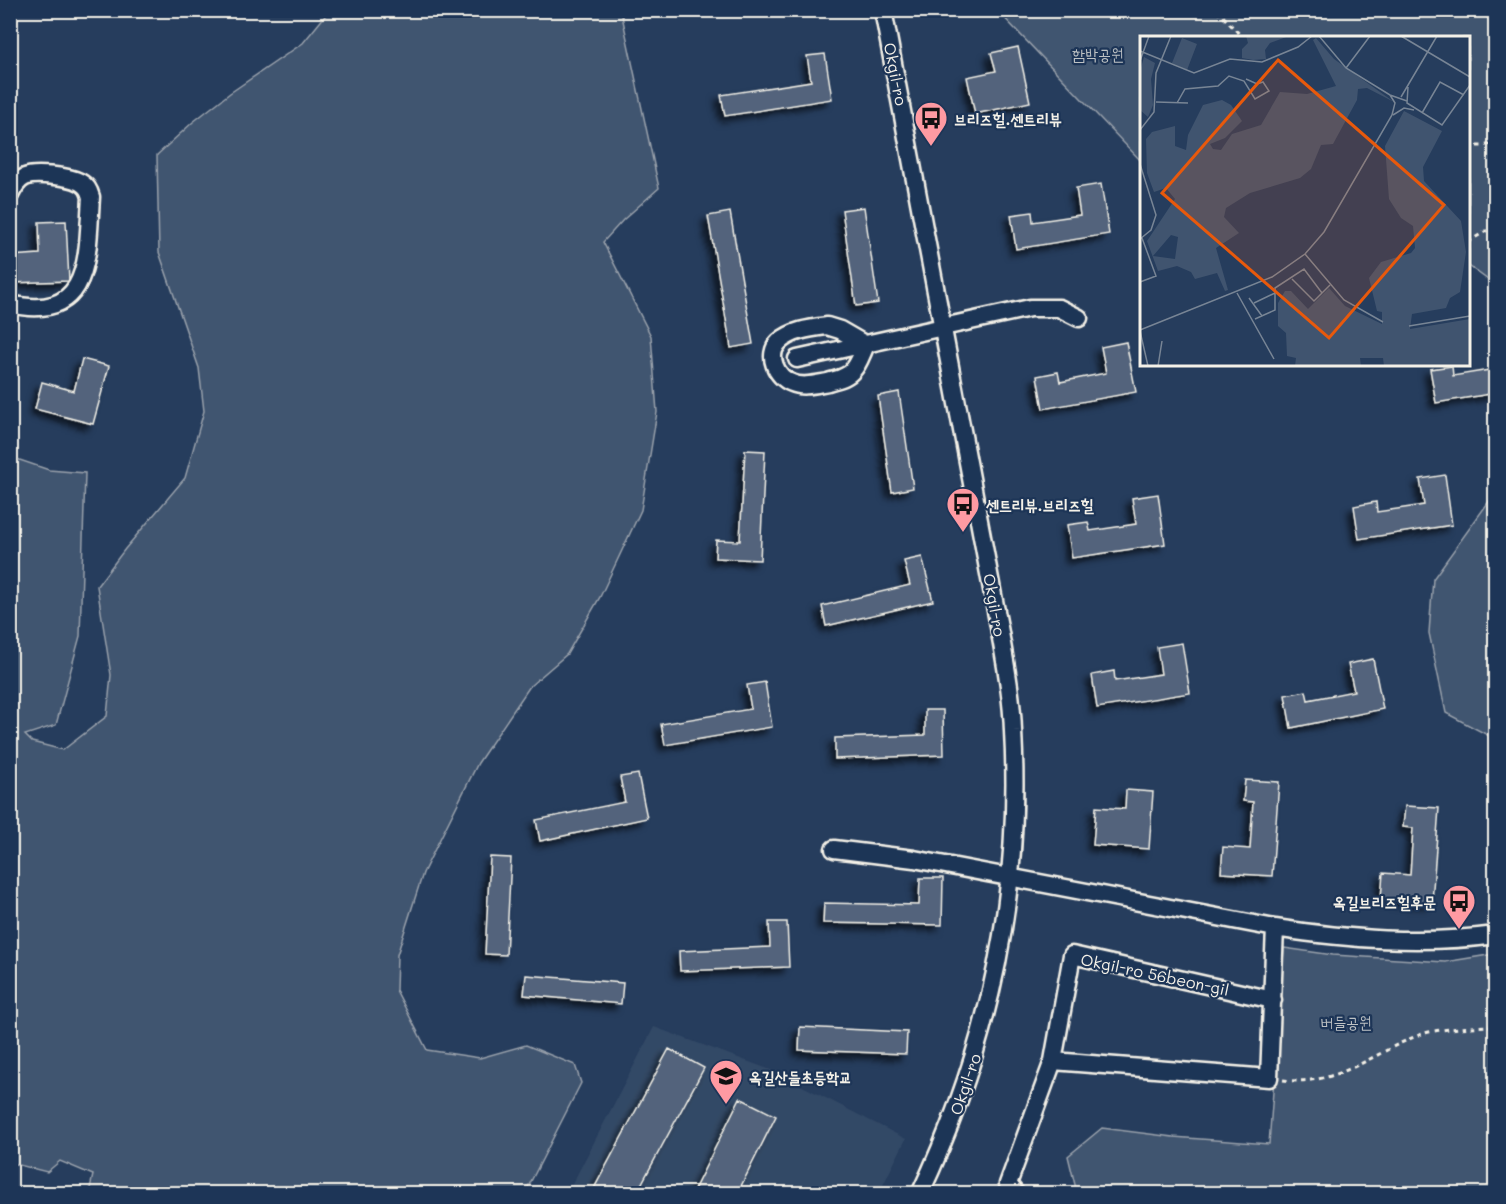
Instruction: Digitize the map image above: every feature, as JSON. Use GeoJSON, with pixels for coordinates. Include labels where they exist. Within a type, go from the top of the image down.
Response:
{"type":"FeatureCollection","features":[{"type":"Feature","properties":{"kind":"street","name":"Okgil-ro"},"geometry":{"type":"LineString","coordinates":[[883,10],[999,627],[1013,728],[1015,807],[1009,876],[992,995],[978,1046],[943,1144],[920,1194]]}},
{"type":"Feature","properties":{"kind":"street"},"geometry":{"type":"LineString","coordinates":[[10,195],[25,177],[36,175],[71,179],[89,189],[91,197],[88,250],[85,269],[78,286],[69,296],[40,308],[10,304]]}},
{"type":"Feature","properties":{"kind":"street"},"geometry":{"type":"LineString","coordinates":[[797,359],[1043,307],[1059,308],[1079,318]]}},
{"type":"Feature","properties":{"kind":"street"},"geometry":{"type":"LineString","coordinates":[[827,326],[840,330],[866,345],[853,370],[843,378],[814,385],[803,386],[790,383],[780,375],[773,364],[774,351],[778,343],[790,334],[813,328],[827,326]]}},
{"type":"Feature","properties":{"kind":"street"},"geometry":{"type":"LineString","coordinates":[[834,849],[914,859],[1331,937],[1415,942],[1496,935]]}},
{"type":"Feature","properties":{"kind":"street"},"geometry":{"type":"LineString","coordinates":[[1016,1194],[1008,1184],[1053,1061],[1269,1078],[1275,928]]}},
{"type":"Feature","properties":{"kind":"street","name":"Okgil-ro 56beon-gil"},"geometry":{"type":"LineString","coordinates":[[1053,1061],[1072,955],[1273,1000]]}},
{"type":"Feature","properties":{"kind":"path"},"geometry":{"type":"LineString","coordinates":[[1217,10],[1241,36]]}},
{"type":"Feature","properties":{"kind":"path"},"geometry":{"type":"LineString","coordinates":[[1470,146],[1482,147],[1496,143]]}},
{"type":"Feature","properties":{"kind":"path"},"geometry":{"type":"LineString","coordinates":[[1470,241],[1496,225]]}},
{"type":"Feature","properties":{"kind":"path"},"geometry":{"type":"LineString","coordinates":[[1269,1078],[1300,1082],[1330,1078],[1424,1033],[1496,1026]]}},
{"type":"Feature","properties":{"kind":"shaded area","name":"옥길산들초등학교"},"geometry":{"type":"Polygon","coordinates":[[[654,1027],[771,1070],[906,1139],[879,1193],[567,1194],[654,1027]]]}},
{"type":"Feature","properties":{"kind":"green space"},"geometry":{"type":"Polygon","coordinates":[[[329,11],[621,11],[659,188],[623,220],[603,242],[651,336],[657,412],[641,510],[600,597],[567,654],[530,686],[478,763],[423,873],[397,955],[396,990],[427,1050],[480,1058],[526,1045],[575,1065],[581,1083],[525,1193],[89,1193],[93,1175],[60,1161],[47,1172],[11,1163],[11,457],[49,470],[85,473],[80,636],[56,725],[25,735],[32,742],[63,750],[107,716],[111,675],[97,586],[185,478],[204,411],[199,368],[159,252],[157,155],[193,122],[230,93],[303,43],[329,11]]]}},
{"type":"Feature","properties":{"kind":"green space","name":"함박공원"},"geometry":{"type":"Polygon","coordinates":[[[998,11],[1495,11],[1495,285],[1470,267],[1470,36],[1140,36],[1140,160],[998,11]]]}},
{"type":"Feature","properties":{"kind":"green space"},"geometry":{"type":"Polygon","coordinates":[[[1495,493],[1495,739],[1446,713],[1429,633],[1433,579],[1495,493]]]}},
{"type":"Feature","properties":{"kind":"green space","name":"버들공원"},"geometry":{"type":"Polygon","coordinates":[[[1284,948],[1333,955],[1445,962],[1495,954],[1495,1193],[1077,1193],[1068,1156],[1102,1128],[1173,1137],[1269,1144],[1284,948]]]}},
{"type":"Feature","properties":{"kind":"building"},"geometry":{"type":"Polygon","coordinates":[[[1018,47],[1030,102],[975,114],[967,77],[996,71],[991,53],[1018,47]]]}},
{"type":"Feature","properties":{"kind":"building"},"geometry":{"type":"Polygon","coordinates":[[[825,54],[832,99],[725,116],[721,95],[811,81],[807,56],[825,54]]]}},
{"type":"Feature","properties":{"kind":"building"},"geometry":{"type":"Polygon","coordinates":[[[1101,184],[1109,234],[1016,249],[1011,215],[1032,212],[1033,222],[1080,215],[1076,188],[1101,184]]]}},
{"type":"Feature","properties":{"kind":"building"},"geometry":{"type":"Polygon","coordinates":[[[864,207],[878,303],[856,306],[842,210],[864,207]]]}},
{"type":"Feature","properties":{"kind":"building"},"geometry":{"type":"Polygon","coordinates":[[[730,212],[753,344],[731,348],[708,216],[730,212]]]}},
{"type":"Feature","properties":{"kind":"building"},"geometry":{"type":"Polygon","coordinates":[[[66,221],[69,281],[10,283],[10,256],[40,254],[39,222],[66,221]]]}},
{"type":"Feature","properties":{"kind":"building"},"geometry":{"type":"Polygon","coordinates":[[[1126,342],[1136,392],[1043,409],[1037,376],[1058,372],[1060,382],[1106,373],[1101,347],[1126,342]]]}},
{"type":"Feature","properties":{"kind":"building"},"geometry":{"type":"Polygon","coordinates":[[[82,359],[109,366],[93,424],[35,409],[42,382],[74,391],[82,359]]]}},
{"type":"Feature","properties":{"kind":"building"},"geometry":{"type":"Polygon","coordinates":[[[1452,366],[1453,376],[1496,369],[1496,393],[1436,403],[1430,369],[1452,366]]]}},
{"type":"Feature","properties":{"kind":"building"},"geometry":{"type":"Polygon","coordinates":[[[899,392],[913,488],[892,492],[878,396],[899,392]]]}},
{"type":"Feature","properties":{"kind":"building"},"geometry":{"type":"Polygon","coordinates":[[[745,450],[765,451],[760,560],[715,558],[716,540],[740,541],[745,450]]]}},
{"type":"Feature","properties":{"kind":"building"},"geometry":{"type":"Polygon","coordinates":[[[1445,475],[1452,525],[1359,539],[1354,506],[1376,502],[1377,512],[1424,505],[1420,479],[1445,475]]]}},
{"type":"Feature","properties":{"kind":"building"},"geometry":{"type":"Polygon","coordinates":[[[1158,494],[1165,544],[1072,558],[1067,525],[1088,522],[1090,531],[1136,524],[1132,498],[1158,494]]]}},
{"type":"Feature","properties":{"kind":"building"},"geometry":{"type":"Polygon","coordinates":[[[922,557],[933,601],[826,626],[822,606],[910,585],[904,561],[922,557]]]}},
{"type":"Feature","properties":{"kind":"building"},"geometry":{"type":"Polygon","coordinates":[[[1182,643],[1190,693],[1097,708],[1092,675],[1114,671],[1115,681],[1161,674],[1157,647],[1182,643]]]}},
{"type":"Feature","properties":{"kind":"building"},"geometry":{"type":"Polygon","coordinates":[[[1373,659],[1383,709],[1291,728],[1285,695],[1306,691],[1308,700],[1354,691],[1348,664],[1373,659]]]}},
{"type":"Feature","properties":{"kind":"building"},"geometry":{"type":"Polygon","coordinates":[[[765,682],[772,727],[665,745],[661,724],[751,709],[747,685],[765,682]]]}},
{"type":"Feature","properties":{"kind":"building"},"geometry":{"type":"Polygon","coordinates":[[[925,710],[943,710],[944,755],[835,759],[835,738],[925,735],[925,710]]]}},
{"type":"Feature","properties":{"kind":"building"},"geometry":{"type":"Polygon","coordinates":[[[638,774],[647,818],[540,841],[536,820],[625,802],[620,777],[638,774]]]}},
{"type":"Feature","properties":{"kind":"building"},"geometry":{"type":"Polygon","coordinates":[[[1245,780],[1279,782],[1272,876],[1221,873],[1223,847],[1250,849],[1253,802],[1243,801],[1245,780]]]}},
{"type":"Feature","properties":{"kind":"building"},"geometry":{"type":"Polygon","coordinates":[[[1126,790],[1153,792],[1149,849],[1093,845],[1096,807],[1125,809],[1126,790]]]}},
{"type":"Feature","properties":{"kind":"building"},"geometry":{"type":"Polygon","coordinates":[[[1405,806],[1439,808],[1432,902],[1381,899],[1383,873],[1410,875],[1413,828],[1403,827],[1405,806]]]}},
{"type":"Feature","properties":{"kind":"building"},"geometry":{"type":"Polygon","coordinates":[[[490,857],[511,858],[506,955],[485,954],[490,857]]]}},
{"type":"Feature","properties":{"kind":"building"},"geometry":{"type":"Polygon","coordinates":[[[920,878],[943,878],[942,925],[823,923],[824,903],[919,905],[920,878]]]}},
{"type":"Feature","properties":{"kind":"building"},"geometry":{"type":"Polygon","coordinates":[[[769,922],[787,922],[789,967],[680,971],[679,951],[770,947],[769,922]]]}},
{"type":"Feature","properties":{"kind":"building"},"geometry":{"type":"Polygon","coordinates":[[[526,975],[623,983],[621,1004],[524,995],[526,975]]]}},
{"type":"Feature","properties":{"kind":"building"},"geometry":{"type":"Polygon","coordinates":[[[800,1027],[907,1032],[906,1054],[799,1050],[800,1027]]]}},
{"type":"Feature","properties":{"kind":"building"},"geometry":{"type":"Polygon","coordinates":[[[669,1049],[704,1068],[636,1194],[591,1194],[669,1049]]]}},
{"type":"Feature","properties":{"kind":"building"},"geometry":{"type":"Polygon","coordinates":[[[740,1098],[776,1116],[737,1194],[692,1194],[740,1098]]]}},
{"type":"Feature","properties":{"kind":"place","name":"브리즈힐.센트리뷰"},"geometry":{"type":"Point","coordinates":[931,147]}},
{"type":"Feature","properties":{"kind":"place","name":"센트리뷰.브리즈힐"},"geometry":{"type":"Point","coordinates":[963,533]}},
{"type":"Feature","properties":{"kind":"place","name":"옥길브리즈힐후문"},"geometry":{"type":"Point","coordinates":[1459,930]}},
{"type":"Feature","properties":{"kind":"place","name":"옥길산들초등학교"},"geometry":{"type":"Point","coordinates":[726,1105]}}]}
